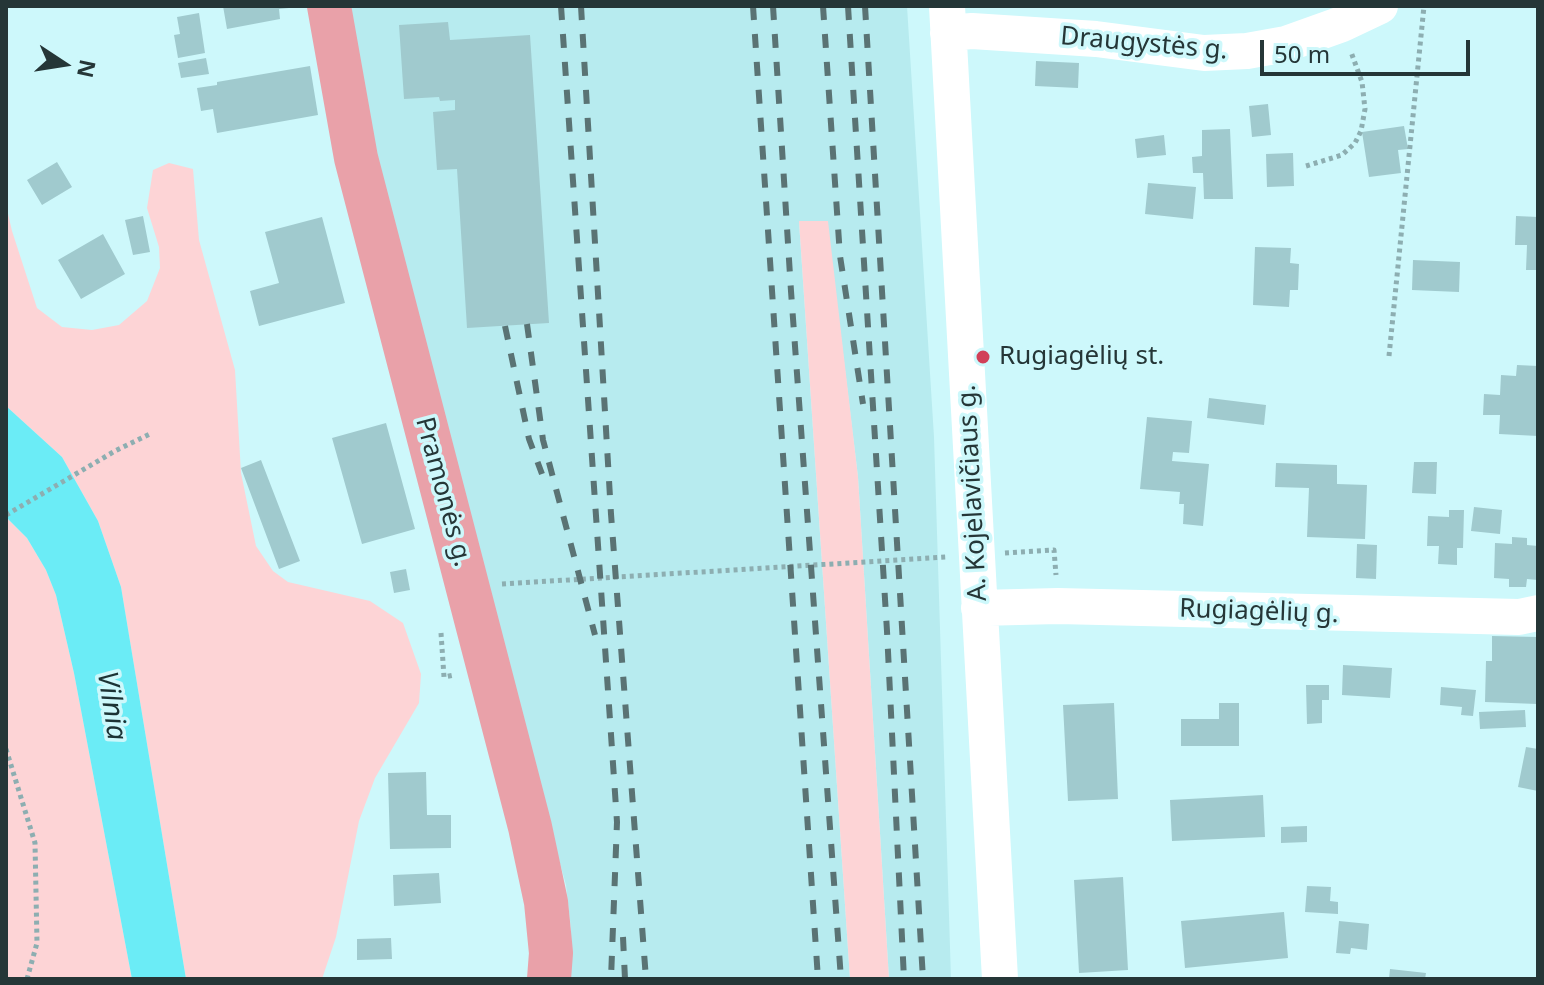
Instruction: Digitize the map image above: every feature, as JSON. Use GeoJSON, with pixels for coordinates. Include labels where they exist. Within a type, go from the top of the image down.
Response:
{"type":"FeatureCollection","features":[{"type":"Feature","properties":{"kind":"main road","name":"Pramonės g."},"geometry":{"type":"LineString","coordinates":[[329,6],[356,158],[530,827],[546,902],[551,953],[549,979]]}},
{"type":"Feature","properties":{"kind":"street","name":"Draugystės g."},"geometry":{"type":"LineString","coordinates":[[948,20],[972,31],[1096,39],[1204,53],[1247,51],[1286,44],[1342,24],[1380,6]]}},
{"type":"Feature","properties":{"kind":"street","name":"A. Kojelavičiaus g."},"geometry":{"type":"LineString","coordinates":[[948,20],[1000,979]]}},
{"type":"Feature","properties":{"kind":"street","name":"Rugiagėlių g."},"geometry":{"type":"LineString","coordinates":[[979,608],[1058,606],[1519,617],[1538,613]]}},
{"type":"Feature","properties":{"kind":"path"},"geometry":{"type":"LineString","coordinates":[[1389,356],[1424,6]]}},
{"type":"Feature","properties":{"kind":"path"},"geometry":{"type":"LineString","coordinates":[[1306,166],[1342,155],[1355,143],[1361,131],[1365,109],[1362,82],[1342,24]]}},
{"type":"Feature","properties":{"kind":"path"},"geometry":{"type":"LineString","coordinates":[[6,515],[150,434]]}},
{"type":"Feature","properties":{"kind":"path"},"geometry":{"type":"LineString","coordinates":[[991,554],[1054,550]]}},
{"type":"Feature","properties":{"kind":"path"},"geometry":{"type":"LineString","coordinates":[[501,584],[959,556]]}},
{"type":"Feature","properties":{"kind":"path"},"geometry":{"type":"LineString","coordinates":[[6,749],[35,843],[37,943],[27,979]]}},
{"type":"Feature","properties":{"kind":"shaded area"},"geometry":{"type":"Polygon","coordinates":[[[343,6],[907,6],[934,437],[951,979],[889,979],[858,477],[827,221],[799,222],[850,979],[570,979],[571,929],[566,885],[401,285],[343,6]]]}},
{"type":"Feature","properties":{"kind":"shaded area"},"geometry":{"type":"Polygon","coordinates":[[[169,163],[193,169],[199,240],[235,370],[241,473],[256,546],[273,571],[288,582],[370,601],[403,623],[421,674],[419,703],[375,778],[359,821],[336,937],[322,979],[186,979],[121,587],[98,521],[62,457],[6,406],[6,205],[37,308],[62,327],[92,330],[119,325],[147,301],[160,268],[159,247],[147,208],[153,170],[169,163]]]}},
{"type":"Feature","properties":{"kind":"shaded area"},"geometry":{"type":"Polygon","coordinates":[[[799,221],[828,221],[858,477],[889,979],[850,979],[799,221]]]}},
{"type":"Feature","properties":{"kind":"shaded area"},"geometry":{"type":"Polygon","coordinates":[[[6,517],[27,538],[46,570],[56,595],[74,673],[132,979],[6,979],[6,517]]]}},
{"type":"Feature","properties":{"kind":"water","name":"Vilnia"},"geometry":{"type":"Polygon","coordinates":[[[6,406],[62,457],[98,521],[121,587],[186,979],[132,979],[74,673],[56,595],[46,570],[27,538],[6,517],[6,406]]]}},
{"type":"Feature","properties":{"kind":"building"},"geometry":{"type":"Polygon","coordinates":[[[223,6],[289,8],[279,9],[280,19],[227,29],[223,6]]]}},
{"type":"Feature","properties":{"kind":"building"},"geometry":{"type":"Polygon","coordinates":[[[199,13],[205,53],[178,58],[174,35],[180,34],[177,17],[199,13]]]}},
{"type":"Feature","properties":{"kind":"building"},"geometry":{"type":"Polygon","coordinates":[[[448,22],[450,40],[530,35],[549,323],[467,328],[457,169],[437,170],[433,112],[455,110],[455,100],[440,101],[439,97],[404,99],[399,25],[448,22]]]}},
{"type":"Feature","properties":{"kind":"building"},"geometry":{"type":"Polygon","coordinates":[[[206,58],[209,74],[181,78],[178,63],[206,58]]]}},
{"type":"Feature","properties":{"kind":"building"},"geometry":{"type":"Polygon","coordinates":[[[1036,61],[1079,63],[1078,88],[1035,86],[1036,61]]]}},
{"type":"Feature","properties":{"kind":"building"},"geometry":{"type":"Polygon","coordinates":[[[310,66],[318,115],[217,133],[213,109],[201,111],[197,88],[310,66]]]}},
{"type":"Feature","properties":{"kind":"building"},"geometry":{"type":"Polygon","coordinates":[[[1268,104],[1271,135],[1252,137],[1249,106],[1268,104]]]}},
{"type":"Feature","properties":{"kind":"building"},"geometry":{"type":"Polygon","coordinates":[[[1404,126],[1408,149],[1398,150],[1401,173],[1369,177],[1362,132],[1404,126]]]}},
{"type":"Feature","properties":{"kind":"building"},"geometry":{"type":"Polygon","coordinates":[[[1230,129],[1233,199],[1204,199],[1203,173],[1193,173],[1192,157],[1202,156],[1202,130],[1230,129]]]}},
{"type":"Feature","properties":{"kind":"building"},"geometry":{"type":"Polygon","coordinates":[[[1164,135],[1166,155],[1137,158],[1135,139],[1164,135]]]}},
{"type":"Feature","properties":{"kind":"building"},"geometry":{"type":"Polygon","coordinates":[[[1293,153],[1294,186],[1267,187],[1266,154],[1293,153]]]}},
{"type":"Feature","properties":{"kind":"building"},"geometry":{"type":"Polygon","coordinates":[[[57,162],[72,187],[42,205],[27,180],[57,162]]]}},
{"type":"Feature","properties":{"kind":"building"},"geometry":{"type":"Polygon","coordinates":[[[1148,183],[1196,187],[1193,219],[1145,214],[1148,183]]]}},
{"type":"Feature","properties":{"kind":"building"},"geometry":{"type":"Polygon","coordinates":[[[143,216],[150,252],[133,255],[125,220],[143,216]]]}},
{"type":"Feature","properties":{"kind":"building"},"geometry":{"type":"Polygon","coordinates":[[[1516,216],[1538,217],[1538,270],[1526,270],[1527,245],[1515,245],[1516,216]]]}},
{"type":"Feature","properties":{"kind":"building"},"geometry":{"type":"Polygon","coordinates":[[[322,217],[345,303],[259,326],[250,291],[279,283],[265,232],[322,217]]]}},
{"type":"Feature","properties":{"kind":"building"},"geometry":{"type":"Polygon","coordinates":[[[103,234],[125,274],[81,299],[58,260],[103,234]]]}},
{"type":"Feature","properties":{"kind":"building"},"geometry":{"type":"Polygon","coordinates":[[[1255,247],[1291,248],[1290,263],[1299,264],[1298,290],[1290,290],[1289,307],[1253,305],[1255,247]]]}},
{"type":"Feature","properties":{"kind":"building"},"geometry":{"type":"Polygon","coordinates":[[[1413,260],[1460,262],[1459,292],[1412,290],[1413,260]]]}},
{"type":"Feature","properties":{"kind":"building"},"geometry":{"type":"Polygon","coordinates":[[[1517,365],[1538,366],[1538,436],[1499,434],[1500,415],[1483,415],[1484,394],[1500,395],[1501,375],[1516,376],[1517,365]]]}},
{"type":"Feature","properties":{"kind":"building"},"geometry":{"type":"Polygon","coordinates":[[[1209,398],[1266,405],[1264,425],[1207,418],[1209,398]]]}},
{"type":"Feature","properties":{"kind":"building"},"geometry":{"type":"Polygon","coordinates":[[[1147,417],[1192,421],[1189,453],[1173,452],[1172,461],[1209,464],[1203,526],[1183,524],[1184,504],[1179,504],[1180,492],[1140,489],[1147,417]]]}},
{"type":"Feature","properties":{"kind":"building"},"geometry":{"type":"Polygon","coordinates":[[[386,423],[415,529],[362,544],[332,438],[386,423]]]}},
{"type":"Feature","properties":{"kind":"building"},"geometry":{"type":"Polygon","coordinates":[[[261,460],[300,561],[279,569],[241,468],[261,460]]]}},
{"type":"Feature","properties":{"kind":"building"},"geometry":{"type":"Polygon","coordinates":[[[1414,462],[1437,462],[1436,494],[1412,493],[1414,462]]]}},
{"type":"Feature","properties":{"kind":"building"},"geometry":{"type":"Polygon","coordinates":[[[1276,463],[1337,465],[1337,484],[1367,485],[1365,539],[1307,537],[1309,488],[1275,487],[1276,463]]]}},
{"type":"Feature","properties":{"kind":"building"},"geometry":{"type":"Polygon","coordinates":[[[1474,507],[1502,510],[1500,534],[1471,531],[1474,507]]]}},
{"type":"Feature","properties":{"kind":"building"},"geometry":{"type":"Polygon","coordinates":[[[1449,510],[1464,510],[1463,548],[1457,548],[1457,565],[1438,564],[1439,546],[1427,546],[1428,516],[1449,517],[1449,510]]]}},
{"type":"Feature","properties":{"kind":"building"},"geometry":{"type":"Polygon","coordinates":[[[1512,537],[1527,538],[1527,545],[1538,546],[1538,580],[1527,579],[1526,587],[1509,587],[1509,579],[1494,578],[1495,543],[1512,544],[1512,537]]]}},
{"type":"Feature","properties":{"kind":"building"},"geometry":{"type":"Polygon","coordinates":[[[1357,544],[1377,545],[1376,579],[1356,578],[1357,544]]]}},
{"type":"Feature","properties":{"kind":"building"},"geometry":{"type":"Polygon","coordinates":[[[406,569],[410,590],[394,593],[390,572],[406,569]]]}},
{"type":"Feature","properties":{"kind":"building"},"geometry":{"type":"Polygon","coordinates":[[[1492,636],[1538,637],[1537,704],[1485,702],[1486,661],[1492,661],[1492,636]]]}},
{"type":"Feature","properties":{"kind":"building"},"geometry":{"type":"Polygon","coordinates":[[[1343,665],[1392,668],[1390,698],[1342,695],[1343,665]]]}},
{"type":"Feature","properties":{"kind":"building"},"geometry":{"type":"Polygon","coordinates":[[[1306,685],[1329,685],[1329,700],[1322,700],[1322,723],[1307,724],[1306,685]]]}},
{"type":"Feature","properties":{"kind":"building"},"geometry":{"type":"Polygon","coordinates":[[[1441,687],[1476,690],[1473,716],[1461,715],[1462,707],[1440,705],[1441,687]]]}},
{"type":"Feature","properties":{"kind":"building"},"geometry":{"type":"Polygon","coordinates":[[[1114,703],[1118,799],[1068,801],[1063,705],[1114,703]]]}},
{"type":"Feature","properties":{"kind":"building"},"geometry":{"type":"Polygon","coordinates":[[[1219,703],[1239,703],[1239,746],[1181,746],[1181,719],[1219,719],[1219,703]]]}},
{"type":"Feature","properties":{"kind":"building"},"geometry":{"type":"Polygon","coordinates":[[[1525,710],[1526,727],[1480,729],[1479,712],[1525,710]]]}},
{"type":"Feature","properties":{"kind":"building"},"geometry":{"type":"Polygon","coordinates":[[[1526,747],[1538,749],[1538,791],[1518,787],[1526,747]]]}},
{"type":"Feature","properties":{"kind":"building"},"geometry":{"type":"Polygon","coordinates":[[[426,772],[427,815],[451,815],[451,848],[390,849],[388,773],[426,772]]]}},
{"type":"Feature","properties":{"kind":"building"},"geometry":{"type":"Polygon","coordinates":[[[1263,795],[1265,837],[1172,841],[1170,800],[1263,795]]]}},
{"type":"Feature","properties":{"kind":"building"},"geometry":{"type":"Polygon","coordinates":[[[1307,826],[1307,842],[1281,843],[1281,827],[1307,826]]]}},
{"type":"Feature","properties":{"kind":"building"},"geometry":{"type":"Polygon","coordinates":[[[439,873],[441,903],[394,906],[393,875],[439,873]]]}},
{"type":"Feature","properties":{"kind":"building"},"geometry":{"type":"Polygon","coordinates":[[[1123,877],[1128,970],[1079,973],[1074,880],[1123,877]]]}},
{"type":"Feature","properties":{"kind":"building"},"geometry":{"type":"Polygon","coordinates":[[[1307,886],[1331,887],[1330,901],[1338,902],[1338,914],[1305,912],[1307,886]]]}},
{"type":"Feature","properties":{"kind":"building"},"geometry":{"type":"Polygon","coordinates":[[[1284,912],[1288,958],[1185,968],[1181,921],[1284,912]]]}},
{"type":"Feature","properties":{"kind":"building"},"geometry":{"type":"Polygon","coordinates":[[[1339,921],[1369,924],[1367,950],[1351,948],[1350,954],[1336,953],[1339,921]]]}},
{"type":"Feature","properties":{"kind":"building"},"geometry":{"type":"Polygon","coordinates":[[[391,938],[392,959],[357,960],[357,939],[391,938]]]}},
{"type":"Feature","properties":{"kind":"building"},"geometry":{"type":"Polygon","coordinates":[[[1390,969],[1426,973],[1425,979],[1389,979],[1390,969]]]}},
{"type":"Feature","properties":{"kind":"railway"},"geometry":{"type":"LineString","coordinates":[[561,6],[617,822],[611,979]]}},
{"type":"Feature","properties":{"kind":"railway"},"geometry":{"type":"LineString","coordinates":[[581,6],[611,514],[646,979]]}},
{"type":"Feature","properties":{"kind":"railway"},"geometry":{"type":"LineString","coordinates":[[753,6],[818,979]]}},
{"type":"Feature","properties":{"kind":"railway"},"geometry":{"type":"LineString","coordinates":[[773,6],[841,979]]}},
{"type":"Feature","properties":{"kind":"railway"},"geometry":{"type":"LineString","coordinates":[[823,6],[840,256],[863,404]]}},
{"type":"Feature","properties":{"kind":"railway"},"geometry":{"type":"LineString","coordinates":[[848,6],[887,631],[904,979]]}},
{"type":"Feature","properties":{"kind":"railway"},"geometry":{"type":"LineString","coordinates":[[865,6],[923,979]]}},
{"type":"Feature","properties":{"kind":"railway"},"geometry":{"type":"LineString","coordinates":[[527,324],[543,440],[595,635]]}},
{"type":"Feature","properties":{"kind":"railway"},"geometry":{"type":"LineString","coordinates":[[505,326],[529,439],[542,474]]}},
{"type":"Feature","properties":{"kind":"railway"},"geometry":{"type":"LineString","coordinates":[[623,937],[625,979]]}},
{"type":"Feature","properties":{"kind":"place","name":"Rugiagėlių st."},"geometry":{"type":"Point","coordinates":[983,357]}}]}
